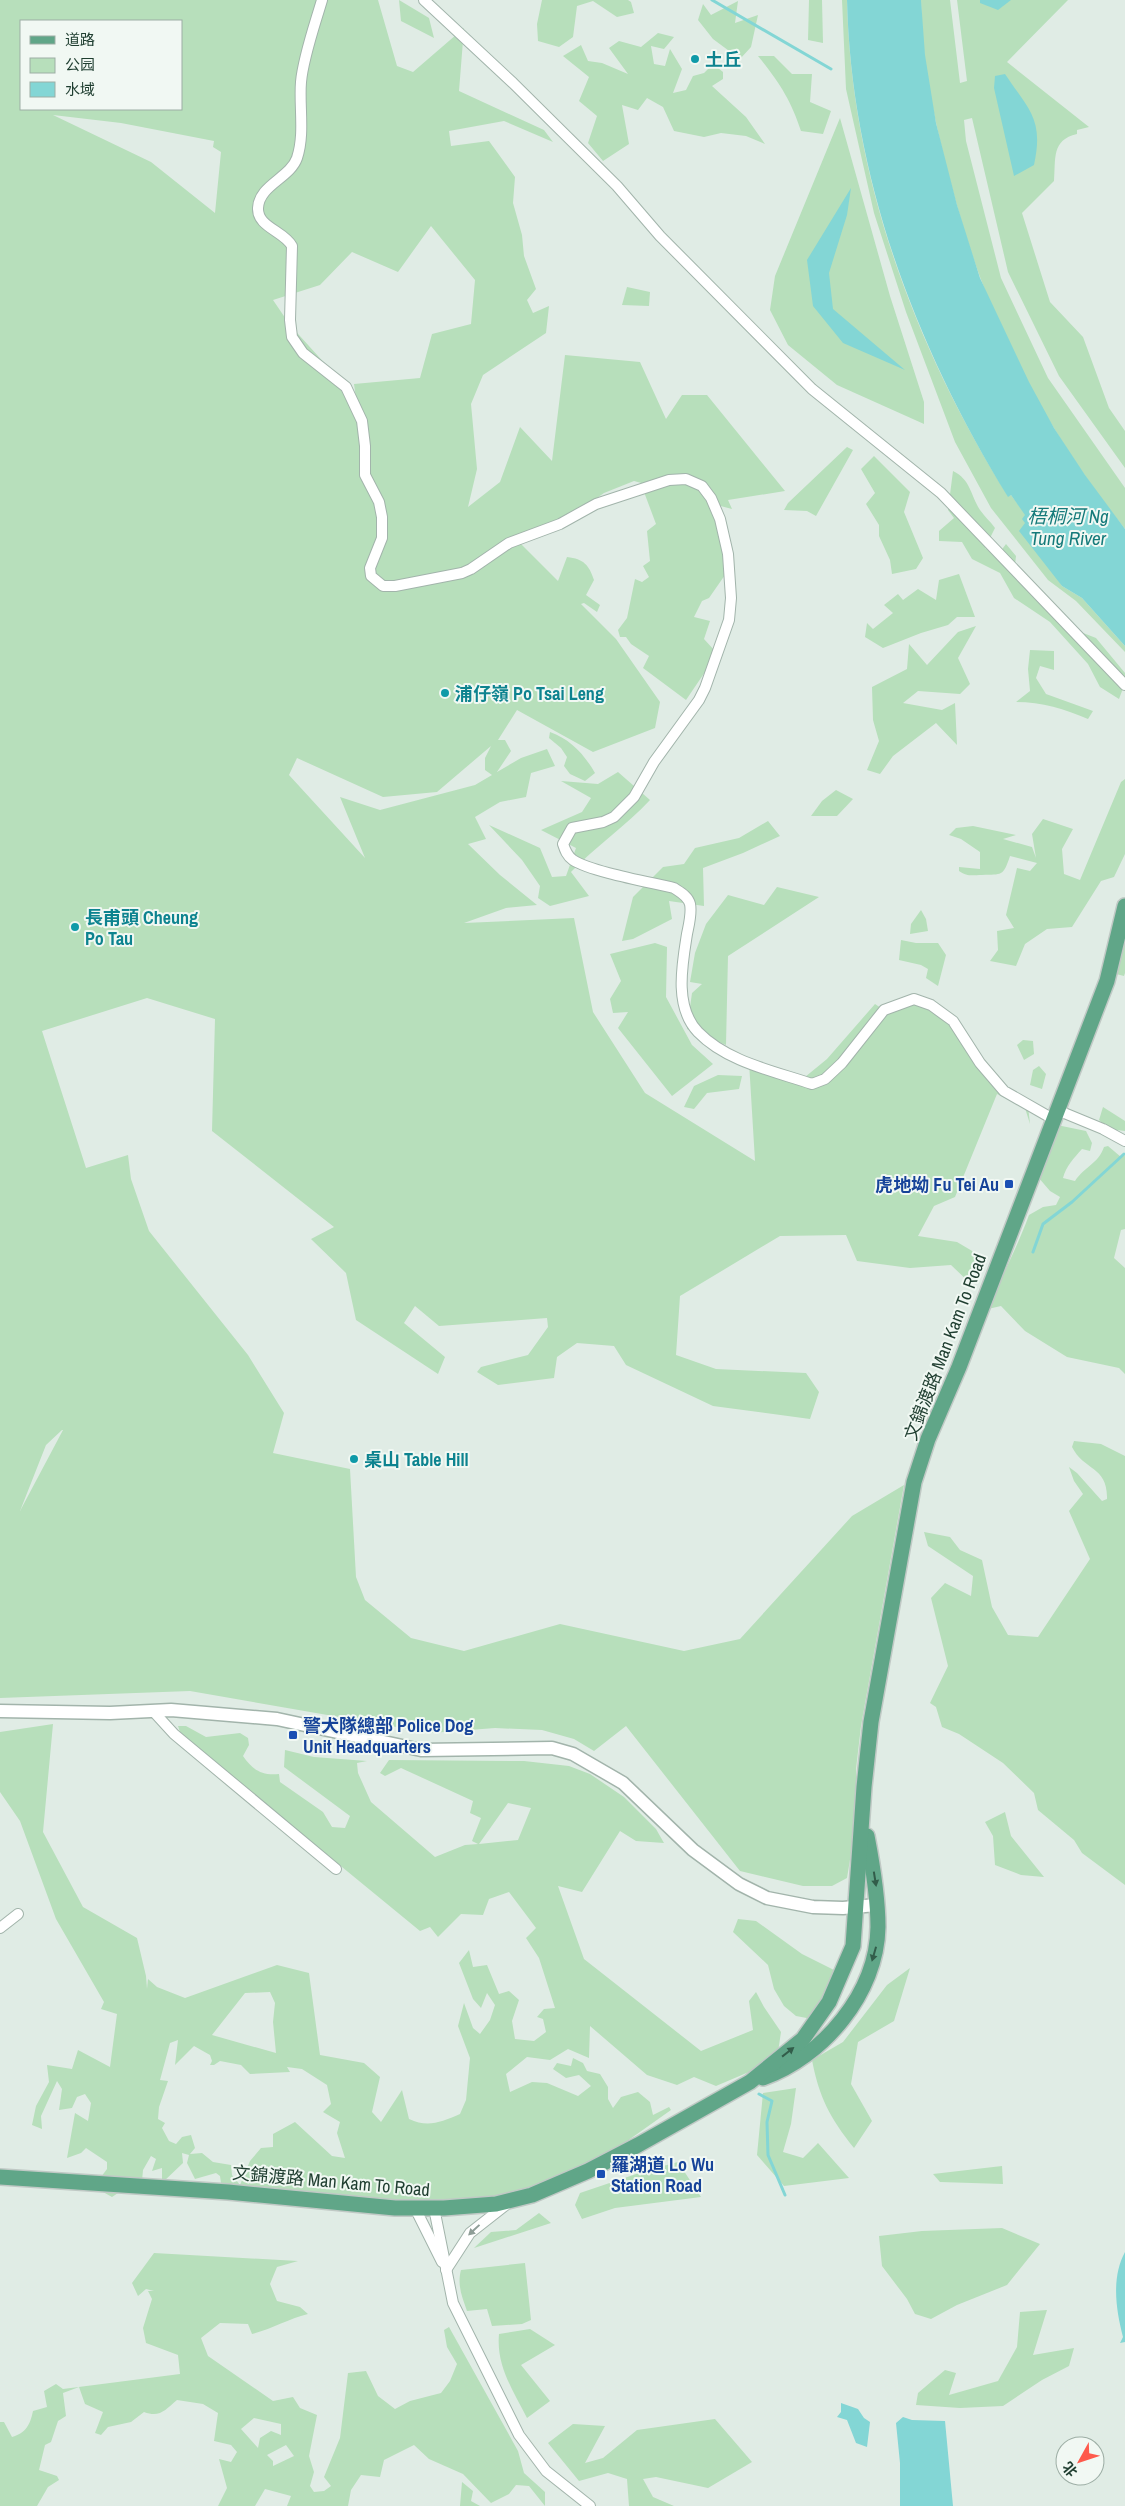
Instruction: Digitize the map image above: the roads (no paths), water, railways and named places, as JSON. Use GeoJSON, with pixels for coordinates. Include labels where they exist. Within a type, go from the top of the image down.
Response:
{"type":"FeatureCollection","features":[{"type":"Feature","properties":{"kind":"main road","name":"文錦渡路 Man Kam To Road"},"geometry":{"type":"LineString","coordinates":[[750,2082],[803,2039],[830,2002],[853,1946],[864,1787],[871,1722],[914,1482],[928,1438],[959,1367],[1107,981],[1125,906]]}},
{"type":"Feature","properties":{"kind":"main road","name":"文錦渡路 Man Kam To Road"},"geometry":{"type":"LineString","coordinates":[[0,2177],[228,2192],[360,2205],[416,2208],[496,2204],[525,2198],[588,2171],[750,2082],[779,2072],[826,2038],[847,2014],[866,1978],[876,1945],[876,1884],[863,1819]]}},
{"type":"Feature","properties":{"kind":"street"},"geometry":{"type":"LineString","coordinates":[[322,0],[302,77],[300,142],[297,158],[288,172],[265,192],[259,203],[258,210],[263,220],[285,237],[292,246],[290,327],[294,341],[303,353],[346,387],[362,420],[365,475],[378,502],[382,517],[382,538],[370,568],[370,576],[383,586],[395,586],[462,573],[509,543],[560,524],[596,504],[669,480],[686,479],[702,486],[711,498],[720,518],[728,554],[731,598],[729,620],[705,688],[699,700],[654,762],[634,797],[614,817],[603,822],[572,828],[563,844],[566,854],[573,860],[594,868],[674,888],[685,895],[690,902],[682,978],[686,1012],[691,1024],[700,1034],[729,1055],[812,1084],[825,1079],[842,1064],[884,1010],[914,999],[931,1005],[953,1021],[980,1063],[1004,1091],[1055,1114],[1103,1129],[1125,1142]]}},
{"type":"Feature","properties":{"kind":"street"},"geometry":{"type":"LineString","coordinates":[[424,0],[513,83],[617,186],[660,236],[812,389],[941,493],[1125,685]]}},
{"type":"Feature","properties":{"kind":"street"},"geometry":{"type":"LineString","coordinates":[[0,1712],[110,1714],[171,1710],[276,1719],[421,1750],[552,1748],[574,1754],[623,1783],[693,1850],[739,1884],[767,1898],[813,1907],[876,1905]]}},
{"type":"Feature","properties":{"kind":"street"},"geometry":{"type":"LineString","coordinates":[[153,1711],[174,1734],[336,1869]]}},
{"type":"Feature","properties":{"kind":"street"},"geometry":{"type":"LineString","coordinates":[[0,1928],[18,1914]]}},
{"type":"Feature","properties":{"kind":"street"},"geometry":{"type":"LineString","coordinates":[[446,2270],[470,2233],[512,2201]]}},
{"type":"Feature","properties":{"kind":"street"},"geometry":{"type":"LineString","coordinates":[[416,2208],[446,2270]]}},
{"type":"Feature","properties":{"kind":"street"},"geometry":{"type":"LineString","coordinates":[[434,2208],[454,2303],[519,2435],[546,2471],[590,2506]]}},
{"type":"Feature","properties":{"kind":"water","name":"梧桐河 Ng Tung River"},"geometry":{"type":"Polygon","coordinates":[[[847,0],[921,0],[925,55],[936,123],[957,205],[980,278],[1029,382],[1054,428],[1085,475],[1125,529],[1125,646],[1082,598],[1062,586],[1019,531],[1025,523],[1022,519],[1025,515],[1011,495],[1008,497],[975,440],[945,381],[918,321],[894,259],[875,195],[861,131],[851,66],[847,0]]]}},
{"type":"Feature","properties":{"kind":"water"},"geometry":{"type":"Polygon","coordinates":[[[980,0],[1011,0],[998,10],[980,3],[980,0]]]}},
{"type":"Feature","properties":{"kind":"water"},"geometry":{"type":"Polygon","coordinates":[[[1005,74],[1027,106],[1036,125],[1037,136],[1034,165],[1014,176],[994,88],[995,76],[1005,74]]]}},
{"type":"Feature","properties":{"kind":"water"},"geometry":{"type":"Polygon","coordinates":[[[851,188],[847,215],[829,273],[833,309],[905,370],[843,343],[813,306],[807,260],[851,188]]]}},
{"type":"Feature","properties":{"kind":"water"},"geometry":{"type":"Polygon","coordinates":[[[1125,2252],[1125,2342],[1120,2343],[1123,2337],[1118,2316],[1116,2283],[1125,2252]]]}},
{"type":"Feature","properties":{"kind":"water"},"geometry":{"type":"Polygon","coordinates":[[[841,2403],[858,2409],[864,2418],[870,2422],[867,2447],[856,2443],[847,2420],[837,2417],[841,2412],[841,2403]]]}},
{"type":"Feature","properties":{"kind":"water"},"geometry":{"type":"Polygon","coordinates":[[[903,2417],[912,2420],[945,2421],[953,2506],[900,2506],[900,2463],[896,2423],[903,2417]]]}},
{"type":"Feature","properties":{"kind":"waterway"},"geometry":{"type":"LineString","coordinates":[[712,0],[831,69]]}},
{"type":"Feature","properties":{"kind":"waterway"},"geometry":{"type":"LineString","coordinates":[[1033,1252],[1043,1224],[1072,1202],[1124,1154]]}},
{"type":"Feature","properties":{"kind":"waterway"},"geometry":{"type":"LineString","coordinates":[[759,2094],[772,2101],[767,2122],[768,2155],[785,2195]]}},
{"type":"Feature","properties":{"kind":"place","name":"土丘"},"geometry":{"type":"Point","coordinates":[695,59]}},
{"type":"Feature","properties":{"kind":"place","name":"浦仔嶺 Po Tsai Leng"},"geometry":{"type":"Point","coordinates":[445,693]}},
{"type":"Feature","properties":{"kind":"place","name":"長甫頭 Cheung Po Tau"},"geometry":{"type":"Point","coordinates":[75,927]}},
{"type":"Feature","properties":{"kind":"place","name":"虎地坳 Fu Tei Au"},"geometry":{"type":"Point","coordinates":[1009,1184]}},
{"type":"Feature","properties":{"kind":"place","name":"桌山 Table Hill"},"geometry":{"type":"Point","coordinates":[354,1459]}},
{"type":"Feature","properties":{"kind":"place","name":"警犬隊總部 Police Dog Unit Headquarters"},"geometry":{"type":"Point","coordinates":[293,1735]}},
{"type":"Feature","properties":{"kind":"place","name":"羅湖道 Lo Wu Station Road"},"geometry":{"type":"Point","coordinates":[601,2174]}}]}
